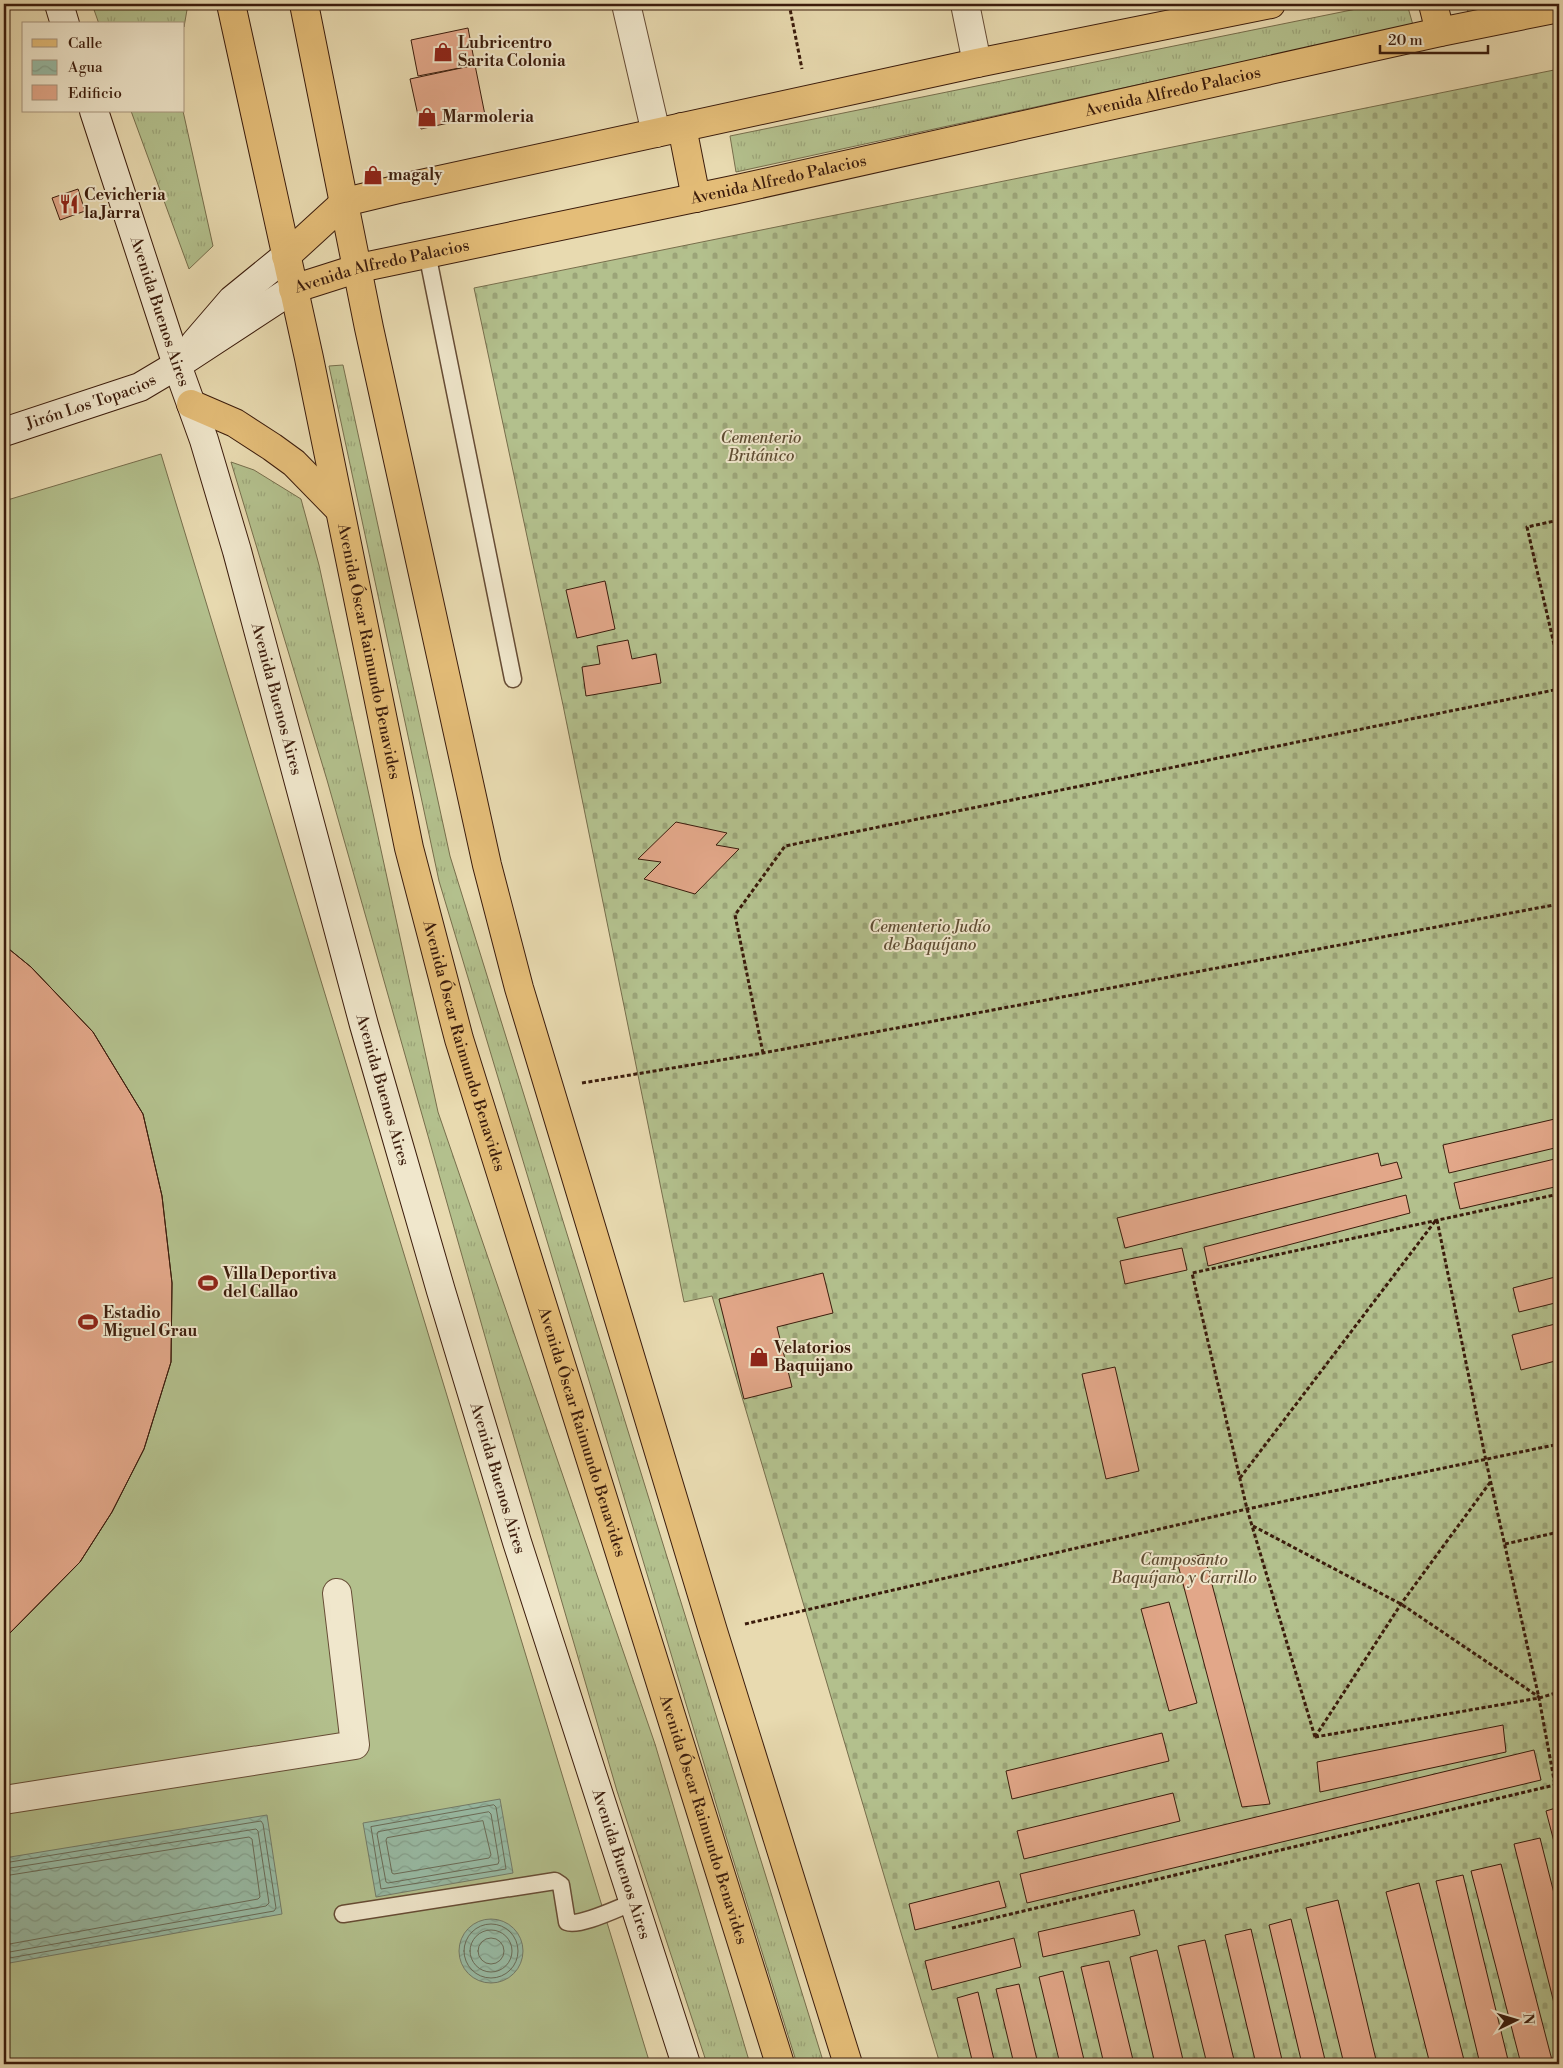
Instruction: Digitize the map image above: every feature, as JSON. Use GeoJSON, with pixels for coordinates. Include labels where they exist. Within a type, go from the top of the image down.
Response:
{"type":"FeatureCollection","features":[{"type":"Feature","properties":{"kind":"main road","name":"Avenida Óscar Raimundo Benavides"},"geometry":{"type":"LineString","coordinates":[[231,4],[309,358],[409,848],[459,1039],[780,2064]]}},
{"type":"Feature","properties":{"kind":"main road"},"geometry":{"type":"LineString","coordinates":[[304,4],[371,338],[487,865],[519,988],[713,1631],[848,2064]]}},
{"type":"Feature","properties":{"kind":"main road"},"geometry":{"type":"LineString","coordinates":[[286,256],[345,202],[808,99],[1271,4]]}},
{"type":"Feature","properties":{"kind":"main road"},"geometry":{"type":"LineString","coordinates":[[1433,4],[1440,32]]}},
{"type":"Feature","properties":{"kind":"main road","name":"Avenida Alfredo Palacios"},"geometry":{"type":"LineString","coordinates":[[293,289],[358,268],[696,198],[1440,32],[1559,8]]}},
{"type":"Feature","properties":{"kind":"main road"},"geometry":{"type":"LineString","coordinates":[[669,130],[696,198]]}},
{"type":"Feature","properties":{"kind":"main road"},"geometry":{"type":"LineString","coordinates":[[191,404],[235,423],[272,447],[294,463],[340,509]]}},
{"type":"Feature","properties":{"kind":"street"},"geometry":{"type":"LineString","coordinates":[[59,4],[64,22]]}},
{"type":"Feature","properties":{"kind":"street"},"geometry":{"type":"LineString","coordinates":[[626,4],[669,130]]}},
{"type":"Feature","properties":{"kind":"street"},"geometry":{"type":"LineString","coordinates":[[965,4],[977,63]]}},
{"type":"Feature","properties":{"kind":"street","name":"Avenida Buenos Aires"},"geometry":{"type":"LineString","coordinates":[[94,112],[177,365],[204,440],[237,551],[361,1016],[517,1542],[686,2064]]}},
{"type":"Feature","properties":{"kind":"street"},"geometry":{"type":"LineString","coordinates":[[177,365],[232,300],[286,256]]}},
{"type":"Feature","properties":{"kind":"street","name":"Avenida Alfredo Palacios"},"geometry":{"type":"LineString","coordinates":[[177,365],[293,289]]}},
{"type":"Feature","properties":{"kind":"street","name":"Jirón Los Topacios"},"geometry":{"type":"LineString","coordinates":[[4,432],[140,386],[177,365]]}},
{"type":"Feature","properties":{"kind":"street"},"geometry":{"type":"LineString","coordinates":[[4,1800],[355,1745],[337,1593]]}},
{"type":"Feature","properties":{"kind":"lane"},"geometry":{"type":"LineString","coordinates":[[427,254],[512,679]]}},
{"type":"Feature","properties":{"kind":"lane"},"geometry":{"type":"LineString","coordinates":[[343,1914],[555,1882],[560,1885],[567,1922],[572,1924],[583,1922],[634,1902]]}},
{"type":"Feature","properties":{"kind":"path"},"geometry":{"type":"LineString","coordinates":[[789,4],[808,99]]}},
{"type":"Feature","properties":{"kind":"path"},"geometry":{"type":"LineString","coordinates":[[1559,520],[1527,527],[1559,666]]}},
{"type":"Feature","properties":{"kind":"path"},"geometry":{"type":"LineString","coordinates":[[763,1054],[735,915],[785,846],[1559,689]]}},
{"type":"Feature","properties":{"kind":"path"},"geometry":{"type":"LineString","coordinates":[[549,1088],[763,1054],[1559,904]]}},
{"type":"Feature","properties":{"kind":"path"},"geometry":{"type":"LineString","coordinates":[[1315,1737],[1252,1526],[1192,1274],[1559,1194]]}},
{"type":"Feature","properties":{"kind":"path"},"geometry":{"type":"LineString","coordinates":[[952,1928],[1557,1784],[1436,1220]]}},
{"type":"Feature","properties":{"kind":"path"},"geometry":{"type":"LineString","coordinates":[[1240,1478],[1436,1220]]}},
{"type":"Feature","properties":{"kind":"path"},"geometry":{"type":"LineString","coordinates":[[713,1631],[1248,1509],[1559,1444]]}},
{"type":"Feature","properties":{"kind":"path"},"geometry":{"type":"LineString","coordinates":[[1315,1737],[1401,1604],[1491,1481]]}},
{"type":"Feature","properties":{"kind":"path"},"geometry":{"type":"LineString","coordinates":[[1252,1526],[1401,1604],[1539,1698]]}},
{"type":"Feature","properties":{"kind":"path"},"geometry":{"type":"LineString","coordinates":[[1505,1544],[1559,1532]]}},
{"type":"Feature","properties":{"kind":"path"},"geometry":{"type":"LineString","coordinates":[[1315,1737],[1539,1698],[1559,1692]]}},
{"type":"Feature","properties":{"kind":"green space"},"geometry":{"type":"Polygon","coordinates":[[[92,4],[188,4],[185,22],[98,22],[92,4]]]}},
{"type":"Feature","properties":{"kind":"green space"},"geometry":{"type":"Polygon","coordinates":[[[1381,4],[1407,4],[1413,25],[736,172],[730,136],[1381,4]]]}},
{"type":"Feature","properties":{"kind":"green space"},"geometry":{"type":"Polygon","coordinates":[[[1467,4],[1545,4],[1469,23],[1467,4]]]}},
{"type":"Feature","properties":{"kind":"green space"},"geometry":{"type":"Polygon","coordinates":[[[1559,69],[1559,2064],[940,2064],[712,1296],[684,1302],[563,705],[474,288],[1559,69]]]}},
{"type":"Feature","properties":{"kind":"green space"},"geometry":{"type":"Polygon","coordinates":[[[131,112],[183,112],[213,246],[189,269],[131,112]]]}},
{"type":"Feature","properties":{"kind":"green space"},"geometry":{"type":"Polygon","coordinates":[[[343,365],[450,856],[824,2064],[797,2064],[723,1827],[439,881],[329,366],[343,365]]]}},
{"type":"Feature","properties":{"kind":"green space","name":"Villa Deportiva del Callao"},"geometry":{"type":"Polygon","coordinates":[[[161,454],[650,2064],[4,2064],[4,501],[161,454]]]}},
{"type":"Feature","properties":{"kind":"green space"},"geometry":{"type":"Polygon","coordinates":[[[231,462],[254,470],[301,499],[319,565],[438,1112],[655,1744],[750,2064],[707,2064],[617,1791],[503,1400],[327,780],[231,462]]]}},
{"type":"Feature","properties":{"kind":"water"},"geometry":{"type":"Polygon","coordinates":[[[500,1799],[513,1873],[376,1897],[363,1823],[500,1799]]]}},
{"type":"Feature","properties":{"kind":"water"},"geometry":{"type":"Polygon","coordinates":[[[267,1815],[282,1914],[4,1964],[4,1858],[267,1815]]]}},
{"type":"Feature","properties":{"kind":"water"},"geometry":{"type":"Polygon","coordinates":[[[485,1919],[497,1919],[514,1928],[521,1939],[523,1951],[521,1963],[514,1974],[497,1983],[485,1983],[473,1978],[464,1969],[459,1957],[459,1945],[464,1933],[473,1924],[485,1919]]]}},
{"type":"Feature","properties":{"kind":"building","name":"Lubricentro Sarita Colonia"},"geometry":{"type":"Polygon","coordinates":[[[468,28],[475,65],[418,76],[411,40],[468,28]]]}},
{"type":"Feature","properties":{"kind":"building"},"geometry":{"type":"Polygon","coordinates":[[[475,65],[485,115],[421,129],[410,79],[475,65]]]}},
{"type":"Feature","properties":{"kind":"building","name":"Cevicheria la Jarra"},"geometry":{"type":"Polygon","coordinates":[[[78,189],[85,211],[60,220],[52,198],[78,189]]]}},
{"type":"Feature","properties":{"kind":"building"},"geometry":{"type":"Polygon","coordinates":[[[605,581],[615,629],[577,638],[566,590],[605,581]]]}},
{"type":"Feature","properties":{"kind":"building"},"geometry":{"type":"Polygon","coordinates":[[[628,640],[632,659],[656,654],[661,683],[586,696],[582,667],[600,664],[597,646],[628,640]]]}},
{"type":"Feature","properties":{"kind":"building"},"geometry":{"type":"Polygon","coordinates":[[[676,822],[727,833],[716,845],[739,849],[695,894],[644,879],[661,862],[638,859],[676,822]]]}},
{"type":"Feature","properties":{"kind":"building","name":"Estadio Miguel Grau"},"geometry":{"type":"Polygon","coordinates":[[[4,945],[31,967],[93,1032],[143,1114],[162,1196],[172,1283],[171,1362],[144,1449],[112,1512],[80,1562],[4,1639],[4,945]]]}},
{"type":"Feature","properties":{"kind":"building","name":"Estadio Miguel Grau"},"geometry":{"type":"Polygon","coordinates":[[[4,945],[31,967],[93,1032],[143,1114],[162,1196],[172,1283],[171,1362],[144,1449],[112,1512],[80,1562],[4,1639],[4,945]]]}},
{"type":"Feature","properties":{"kind":"building"},"geometry":{"type":"Polygon","coordinates":[[[1559,1118],[1559,1147],[1449,1173],[1443,1145],[1559,1118]]]}},
{"type":"Feature","properties":{"kind":"building"},"geometry":{"type":"Polygon","coordinates":[[[1378,1153],[1381,1166],[1397,1162],[1402,1178],[1125,1248],[1117,1218],[1378,1153]]]}},
{"type":"Feature","properties":{"kind":"building"},"geometry":{"type":"Polygon","coordinates":[[[1559,1158],[1559,1186],[1460,1209],[1454,1183],[1559,1158]]]}},
{"type":"Feature","properties":{"kind":"building"},"geometry":{"type":"Polygon","coordinates":[[[1406,1195],[1410,1213],[1208,1266],[1204,1247],[1406,1195]]]}},
{"type":"Feature","properties":{"kind":"building"},"geometry":{"type":"Polygon","coordinates":[[[1182,1248],[1187,1270],[1125,1284],[1120,1261],[1182,1248]]]}},
{"type":"Feature","properties":{"kind":"building","name":"Velatorios Baquijano"},"geometry":{"type":"Polygon","coordinates":[[[823,1273],[833,1313],[777,1327],[792,1387],[744,1399],[719,1299],[823,1273]]]}},
{"type":"Feature","properties":{"kind":"building"},"geometry":{"type":"Polygon","coordinates":[[[1559,1276],[1559,1302],[1519,1312],[1513,1288],[1559,1276]]]}},
{"type":"Feature","properties":{"kind":"building"},"geometry":{"type":"Polygon","coordinates":[[[1559,1323],[1559,1360],[1521,1370],[1512,1335],[1559,1323]]]}},
{"type":"Feature","properties":{"kind":"building"},"geometry":{"type":"Polygon","coordinates":[[[1115,1367],[1139,1471],[1106,1479],[1082,1374],[1115,1367]]]}},
{"type":"Feature","properties":{"kind":"building"},"geometry":{"type":"Polygon","coordinates":[[[1204,1554],[1270,1804],[1242,1807],[1177,1561],[1204,1554]]]}},
{"type":"Feature","properties":{"kind":"building"},"geometry":{"type":"Polygon","coordinates":[[[1169,1602],[1197,1703],[1169,1711],[1141,1609],[1169,1602]]]}},
{"type":"Feature","properties":{"kind":"building"},"geometry":{"type":"Polygon","coordinates":[[[1503,1725],[1506,1752],[1320,1792],[1317,1762],[1503,1725]]]}},
{"type":"Feature","properties":{"kind":"building"},"geometry":{"type":"Polygon","coordinates":[[[1162,1733],[1169,1761],[1012,1799],[1006,1771],[1162,1733]]]}},
{"type":"Feature","properties":{"kind":"building"},"geometry":{"type":"Polygon","coordinates":[[[1534,1750],[1541,1780],[1027,1903],[1020,1874],[1534,1750]]]}},
{"type":"Feature","properties":{"kind":"building"},"geometry":{"type":"Polygon","coordinates":[[[1173,1793],[1180,1821],[1024,1859],[1017,1831],[1173,1793]]]}},
{"type":"Feature","properties":{"kind":"building"},"geometry":{"type":"Polygon","coordinates":[[[1559,1807],[1559,1861],[1546,1811],[1559,1807]]]}},
{"type":"Feature","properties":{"kind":"building"},"geometry":{"type":"Polygon","coordinates":[[[1540,1838],[1559,1913],[1559,2023],[1514,1844],[1540,1838]]]}},
{"type":"Feature","properties":{"kind":"building"},"geometry":{"type":"Polygon","coordinates":[[[1501,1864],[1553,2064],[1521,2064],[1471,1871],[1501,1864]]]}},
{"type":"Feature","properties":{"kind":"building"},"geometry":{"type":"Polygon","coordinates":[[[1463,1875],[1509,2064],[1480,2064],[1436,1881],[1463,1875]]]}},
{"type":"Feature","properties":{"kind":"building"},"geometry":{"type":"Polygon","coordinates":[[[999,1881],[1006,1907],[915,1930],[909,1904],[999,1881]]]}},
{"type":"Feature","properties":{"kind":"building"},"geometry":{"type":"Polygon","coordinates":[[[1419,1883],[1465,2064],[1430,2064],[1386,1892],[1419,1883]]]}},
{"type":"Feature","properties":{"kind":"building"},"geometry":{"type":"Polygon","coordinates":[[[1338,1900],[1377,2064],[1344,2064],[1306,1908],[1338,1900]]]}},
{"type":"Feature","properties":{"kind":"building"},"geometry":{"type":"Polygon","coordinates":[[[1134,1910],[1140,1935],[1043,1957],[1038,1932],[1134,1910]]]}},
{"type":"Feature","properties":{"kind":"building"},"geometry":{"type":"Polygon","coordinates":[[[1291,1919],[1326,2064],[1302,2064],[1269,1925],[1291,1919]]]}},
{"type":"Feature","properties":{"kind":"building"},"geometry":{"type":"Polygon","coordinates":[[[1251,1929],[1283,2064],[1256,2064],[1225,1935],[1251,1929]]]}},
{"type":"Feature","properties":{"kind":"building"},"geometry":{"type":"Polygon","coordinates":[[[1014,1938],[1021,1967],[932,1990],[925,1961],[1014,1938]]]}},
{"type":"Feature","properties":{"kind":"building"},"geometry":{"type":"Polygon","coordinates":[[[1205,1940],[1235,2064],[1207,2064],[1178,1946],[1205,1940]]]}},
{"type":"Feature","properties":{"kind":"building"},"geometry":{"type":"Polygon","coordinates":[[[1157,1950],[1184,2064],[1155,2064],[1130,1957],[1157,1950]]]}},
{"type":"Feature","properties":{"kind":"building"},"geometry":{"type":"Polygon","coordinates":[[[1109,1961],[1134,2064],[1104,2064],[1081,1967],[1109,1961]]]}},
{"type":"Feature","properties":{"kind":"building"},"geometry":{"type":"Polygon","coordinates":[[[1063,1971],[1085,2064],[1060,2064],[1039,1977],[1063,1971]]]}},
{"type":"Feature","properties":{"kind":"building"},"geometry":{"type":"Polygon","coordinates":[[[1019,1984],[1038,2064],[1014,2064],[996,1989],[1019,1984]]]}},
{"type":"Feature","properties":{"kind":"building"},"geometry":{"type":"Polygon","coordinates":[[[978,1992],[995,2064],[973,2064],[957,1998],[978,1992]]]}},
{"type":"Feature","properties":{"kind":"place","name":"Lubricentro Sarita Colonia"},"geometry":{"type":"Point","coordinates":[443,52]}},
{"type":"Feature","properties":{"kind":"place","name":"Marmoleria"},"geometry":{"type":"Point","coordinates":[427,117]}},
{"type":"Feature","properties":{"kind":"place","name":"magaly"},"geometry":{"type":"Point","coordinates":[373,175]}},
{"type":"Feature","properties":{"kind":"place","name":"Cevicheria la Jarra"},"geometry":{"type":"Point","coordinates":[69,204]}},
{"type":"Feature","properties":{"kind":"place","name":"Villa Deportiva del Callao"},"geometry":{"type":"Point","coordinates":[208,1283]}},
{"type":"Feature","properties":{"kind":"place","name":"Estadio Miguel Grau"},"geometry":{"type":"Point","coordinates":[88,1322]}},
{"type":"Feature","properties":{"kind":"place","name":"Velatorios Baquijano"},"geometry":{"type":"Point","coordinates":[759,1357]}},
{"type":"Feature","properties":{"kind":"park label","name":"Cementerio Británico"},"geometry":{"type":"Point","coordinates":[761,447]}},
{"type":"Feature","properties":{"kind":"park label","name":"Cementerio Judío de Baquíjano"},"geometry":{"type":"Point","coordinates":[930,936]}},
{"type":"Feature","properties":{"kind":"park label","name":"Camposanto Baquíjano y Carrillo"},"geometry":{"type":"Point","coordinates":[1184,1569]}}]}
